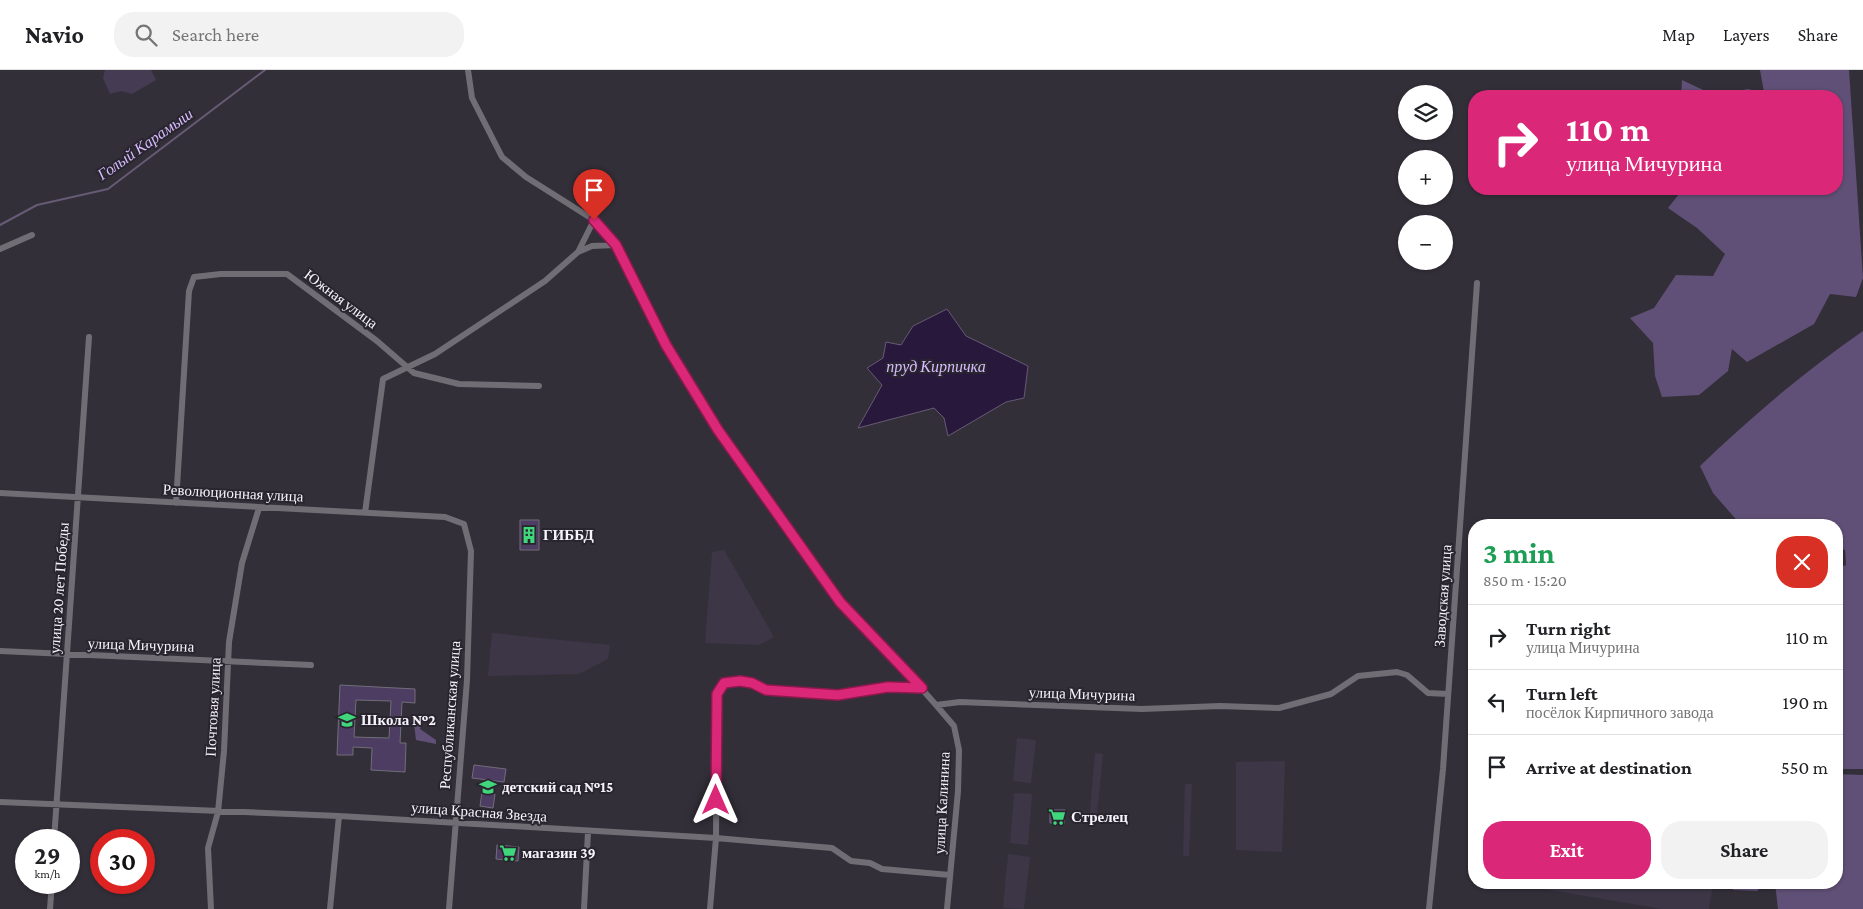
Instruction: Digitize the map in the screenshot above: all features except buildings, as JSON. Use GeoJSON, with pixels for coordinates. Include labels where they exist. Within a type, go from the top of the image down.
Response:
{"type":"FeatureCollection","features":[{"type":"Feature","properties":{"kind":"street"},"geometry":{"type":"LineString","coordinates":[[468,70],[472,98],[502,157],[526,177],[594,220],[616,245],[666,345],[718,430],[840,602],[936,705]]}},
{"type":"Feature","properties":{"kind":"street"},"geometry":{"type":"LineString","coordinates":[[578,252],[594,220]]}},
{"type":"Feature","properties":{"kind":"street"},"geometry":{"type":"LineString","coordinates":[[0,250],[32,235]]}},
{"type":"Feature","properties":{"kind":"street"},"geometry":{"type":"LineString","coordinates":[[365,513],[383,379],[406,366],[436,354],[526,295],[578,252],[592,246],[616,245]]}},
{"type":"Feature","properties":{"kind":"street","name":"Южная улица"},"geometry":{"type":"LineString","coordinates":[[176,503],[189,291],[194,276],[287,274],[414,373],[459,384],[539,386]]}},
{"type":"Feature","properties":{"kind":"street","name":"Заводская улица"},"geometry":{"type":"LineString","coordinates":[[1429,909],[1443,769],[1477,283]]}},
{"type":"Feature","properties":{"kind":"street","name":"улица 20 лет Победы"},"geometry":{"type":"LineString","coordinates":[[55,829],[89,337]]}},
{"type":"Feature","properties":{"kind":"street","name":"Революционная улица"},"geometry":{"type":"LineString","coordinates":[[0,493],[259,508],[445,516],[464,524]]}},
{"type":"Feature","properties":{"kind":"street","name":"Почтовая улица"},"geometry":{"type":"LineString","coordinates":[[211,909],[208,848],[218,812],[224,751],[227,660],[242,564],[259,508]]}},
{"type":"Feature","properties":{"kind":"street","name":"Республиканская улица"},"geometry":{"type":"LineString","coordinates":[[449,909],[467,680],[471,551],[464,524]]}},
{"type":"Feature","properties":{"kind":"street","name":"улица Мичурина"},"geometry":{"type":"LineString","coordinates":[[0,651],[311,665]]}},
{"type":"Feature","properties":{"kind":"street","name":"улица Мичурина"},"geometry":{"type":"LineString","coordinates":[[936,705],[960,702],[1142,709],[1220,706],[1279,708],[1330,694],[1358,676],[1397,672],[1407,675],[1428,693],[1448,694]]}},
{"type":"Feature","properties":{"kind":"street"},"geometry":{"type":"LineString","coordinates":[[710,909],[716,838],[717,694],[724,683],[740,681],[752,683],[766,690],[838,695],[888,687],[922,688]]}},
{"type":"Feature","properties":{"kind":"street","name":"улица Калинина"},"geometry":{"type":"LineString","coordinates":[[936,705],[954,726],[959,750],[958,791],[947,909]]}},
{"type":"Feature","properties":{"kind":"street","name":"улица Красная Звезда"},"geometry":{"type":"LineString","coordinates":[[0,802],[338,816],[716,838],[832,848],[851,861],[870,863],[882,869],[950,875]]}},
{"type":"Feature","properties":{"kind":"street"},"geometry":{"type":"LineString","coordinates":[[330,909],[338,816]]}},
{"type":"Feature","properties":{"kind":"street"},"geometry":{"type":"LineString","coordinates":[[584,909],[588,832]]}},
{"type":"Feature","properties":{"kind":"street"},"geometry":{"type":"LineString","coordinates":[[50,909],[51,894]]}},
{"type":"Feature","properties":{"kind":"shaded area"},"geometry":{"type":"Polygon","coordinates":[[[105,70],[151,70],[156,80],[132,94],[121,91],[110,94],[103,78],[105,70]]]}},
{"type":"Feature","properties":{"kind":"shaded area"},"geometry":{"type":"Polygon","coordinates":[[[1760,70],[1849,70],[1863,278],[1856,297],[1830,294],[1814,324],[1747,362],[1732,349],[1728,371],[1699,395],[1662,397],[1655,376],[1653,343],[1630,318],[1654,308],[1676,275],[1713,276],[1725,254],[1697,228],[1668,208],[1678,195],[1843,195],[1843,90],[1764,90],[1760,70]]]}},
{"type":"Feature","properties":{"kind":"shaded area"},"geometry":{"type":"Polygon","coordinates":[[[1682,80],[1703,90],[1681,90],[1682,80]]]}},
{"type":"Feature","properties":{"kind":"shaded area"},"geometry":{"type":"Polygon","coordinates":[[[1863,331],[1863,769],[1843,769],[1843,566],[1846,565],[1845,550],[1843,549],[1843,519],[1736,519],[1713,493],[1700,466],[1779,395],[1863,331]]]}},
{"type":"Feature","properties":{"kind":"shaded area"},"geometry":{"type":"Polygon","coordinates":[[[724,550],[774,637],[759,645],[705,643],[712,552],[724,550]]]}},
{"type":"Feature","properties":{"kind":"shaded area"},"geometry":{"type":"Polygon","coordinates":[[[492,633],[610,645],[608,659],[579,674],[488,676],[492,633]]]}},
{"type":"Feature","properties":{"kind":"shaded area"},"geometry":{"type":"Polygon","coordinates":[[[413,715],[420,716],[424,720],[420,729],[436,740],[436,744],[416,740],[413,715]]]}},
{"type":"Feature","properties":{"kind":"shaded area"},"geometry":{"type":"Polygon","coordinates":[[[1017,738],[1036,740],[1031,783],[1013,781],[1017,738]]]}},
{"type":"Feature","properties":{"kind":"shaded area"},"geometry":{"type":"Polygon","coordinates":[[[1095,753],[1103,754],[1096,824],[1089,823],[1095,753]]]}},
{"type":"Feature","properties":{"kind":"shaded area"},"geometry":{"type":"Polygon","coordinates":[[[1285,761],[1282,852],[1236,850],[1236,762],[1285,761]]]}},
{"type":"Feature","properties":{"kind":"shaded area"},"geometry":{"type":"Polygon","coordinates":[[[1843,774],[1863,775],[1863,909],[1778,909],[1776,889],[1843,889],[1843,774]]]}},
{"type":"Feature","properties":{"kind":"shaded area"},"geometry":{"type":"Polygon","coordinates":[[[1185,784],[1192,784],[1189,856],[1183,856],[1185,784]]]}},
{"type":"Feature","properties":{"kind":"shaded area"},"geometry":{"type":"Polygon","coordinates":[[[1014,793],[1032,794],[1028,845],[1010,843],[1014,793]]]}},
{"type":"Feature","properties":{"kind":"shaded area"},"geometry":{"type":"Polygon","coordinates":[[[1008,854],[1030,857],[1024,909],[1003,908],[1008,854]]]}},
{"type":"Feature","properties":{"kind":"shaded area"},"geometry":{"type":"Polygon","coordinates":[[[1545,889],[1712,889],[1709,909],[1662,909],[1545,889]]]}},
{"type":"Feature","properties":{"kind":"shaded area"},"geometry":{"type":"Polygon","coordinates":[[[1733,889],[1759,889],[1757,891],[1733,889]]]}},
{"type":"Feature","properties":{"kind":"water","name":"пруд Кирпичка"},"geometry":{"type":"Polygon","coordinates":[[[947,309],[966,336],[1028,366],[1024,398],[1006,402],[948,436],[944,418],[934,408],[858,428],[882,385],[867,368],[883,358],[886,342],[901,345],[913,326],[947,309]]]}},
{"type":"Feature","properties":{"kind":"waterway","name":"Голый Карамыш"},"geometry":{"type":"LineString","coordinates":[[0,225],[37,205],[108,189],[265,70]]}},
{"type":"Feature","properties":{"kind":"place","name":"ГИББД"},"geometry":{"type":"Point","coordinates":[529,535]}},
{"type":"Feature","properties":{"kind":"place","name":"Школа №2"},"geometry":{"type":"Point","coordinates":[347,720]}},
{"type":"Feature","properties":{"kind":"place","name":"детский сад №15"},"geometry":{"type":"Point","coordinates":[488,787]}},
{"type":"Feature","properties":{"kind":"place","name":"Стрелец"},"geometry":{"type":"Point","coordinates":[1057,817]}},
{"type":"Feature","properties":{"kind":"place","name":"магазин 39"},"geometry":{"type":"Point","coordinates":[508,853]}},
{"type":"Feature","properties":{"kind":"route"},"geometry":{"type":"LineString","coordinates":[[594,220],[616,245],[666,345],[718,430],[840,602],[922,688],[888,687],[838,695],[766,690],[752,683],[740,681],[724,683],[717,694],[716,800]]}}]}
